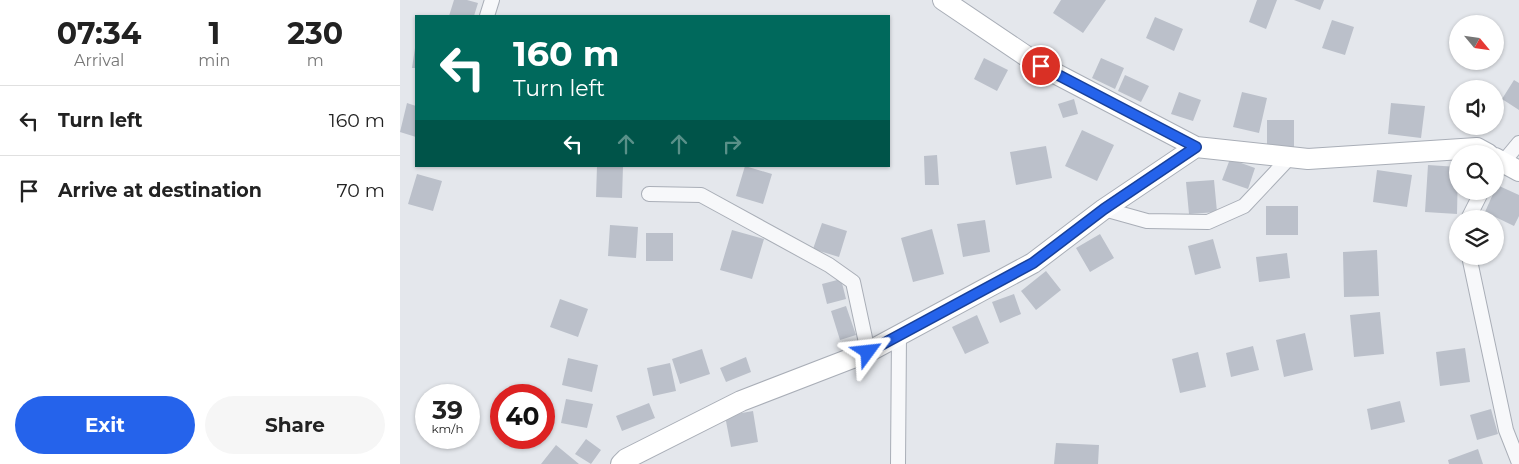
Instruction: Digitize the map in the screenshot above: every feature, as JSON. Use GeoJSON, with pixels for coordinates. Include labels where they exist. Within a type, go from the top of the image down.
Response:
{"type":"FeatureCollection","features":[{"type":"Feature","properties":{"kind":"street"},"geometry":{"type":"LineString","coordinates":[[487,15],[492,0]]}},
{"type":"Feature","properties":{"kind":"street"},"geometry":{"type":"LineString","coordinates":[[943,0],[1041,66],[1196,147],[1308,159],[1449,150]]}},
{"type":"Feature","properties":{"kind":"street"},"geometry":{"type":"LineString","coordinates":[[1504,159],[1519,143]]}},
{"type":"Feature","properties":{"kind":"street"},"geometry":{"type":"LineString","coordinates":[[620,464],[626,459],[741,401],[868,352],[1033,263],[1104,209],[1196,147]]}},
{"type":"Feature","properties":{"kind":"street"},"geometry":{"type":"LineString","coordinates":[[1104,209],[1147,221],[1208,222],[1244,206],[1290,157]]}},
{"type":"Feature","properties":{"kind":"street"},"geometry":{"type":"LineString","coordinates":[[649,194],[702,195],[829,265],[853,282],[868,352]]}},
{"type":"Feature","properties":{"kind":"street"},"geometry":{"type":"LineString","coordinates":[[1471,265],[1506,430],[1519,464]]}},
{"type":"Feature","properties":{"kind":"street"},"geometry":{"type":"LineString","coordinates":[[898,464],[899,335]]}},
{"type":"Feature","properties":{"kind":"building"},"geometry":{"type":"Polygon","coordinates":[[[454,0],[467,0],[478,3],[474,15],[449,15],[454,0]]]}},
{"type":"Feature","properties":{"kind":"building"},"geometry":{"type":"Polygon","coordinates":[[[1061,0],[1106,0],[1083,33],[1053,13],[1061,0]]]}},
{"type":"Feature","properties":{"kind":"building"},"geometry":{"type":"Polygon","coordinates":[[[1257,0],[1277,0],[1266,29],[1249,22],[1257,0]]]}},
{"type":"Feature","properties":{"kind":"building"},"geometry":{"type":"Polygon","coordinates":[[[1294,0],[1324,0],[1320,10],[1294,0]]]}},
{"type":"Feature","properties":{"kind":"building"},"geometry":{"type":"Polygon","coordinates":[[[1155,17],[1183,29],[1174,51],[1146,38],[1155,17]]]}},
{"type":"Feature","properties":{"kind":"building"},"geometry":{"type":"Polygon","coordinates":[[[1332,20],[1354,27],[1345,55],[1322,48],[1332,20]]]}},
{"type":"Feature","properties":{"kind":"building"},"geometry":{"type":"Polygon","coordinates":[[[415,48],[415,68],[412,68],[415,48]]]}},
{"type":"Feature","properties":{"kind":"building"},"geometry":{"type":"Polygon","coordinates":[[[984,58],[1008,70],[997,91],[974,79],[984,58]]]}},
{"type":"Feature","properties":{"kind":"building"},"geometry":{"type":"Polygon","coordinates":[[[1101,58],[1124,68],[1115,89],[1092,78],[1101,58]]]}},
{"type":"Feature","properties":{"kind":"building"},"geometry":{"type":"Polygon","coordinates":[[[1125,75],[1149,86],[1141,102],[1118,91],[1125,75]]]}},
{"type":"Feature","properties":{"kind":"building"},"geometry":{"type":"Polygon","coordinates":[[[1514,80],[1519,83],[1519,110],[1504,100],[1504,96],[1514,80]]]}},
{"type":"Feature","properties":{"kind":"building"},"geometry":{"type":"Polygon","coordinates":[[[1179,92],[1201,100],[1193,121],[1171,114],[1179,92]]]}},
{"type":"Feature","properties":{"kind":"building"},"geometry":{"type":"Polygon","coordinates":[[[1242,92],[1267,98],[1259,133],[1233,127],[1242,92]]]}},
{"type":"Feature","properties":{"kind":"building"},"geometry":{"type":"Polygon","coordinates":[[[1074,99],[1078,114],[1063,118],[1058,104],[1074,99]]]}},
{"type":"Feature","properties":{"kind":"building"},"geometry":{"type":"Polygon","coordinates":[[[407,103],[415,106],[415,137],[400,132],[407,103]]]}},
{"type":"Feature","properties":{"kind":"building"},"geometry":{"type":"Polygon","coordinates":[[[1391,103],[1425,106],[1421,138],[1388,134],[1391,103]]]}},
{"type":"Feature","properties":{"kind":"building"},"geometry":{"type":"Polygon","coordinates":[[[1267,120],[1294,120],[1294,148],[1267,148],[1267,120]]]}},
{"type":"Feature","properties":{"kind":"building"},"geometry":{"type":"Polygon","coordinates":[[[1082,130],[1114,145],[1097,181],[1065,166],[1082,130]]]}},
{"type":"Feature","properties":{"kind":"building"},"geometry":{"type":"Polygon","coordinates":[[[1046,146],[1052,178],[1016,185],[1010,152],[1046,146]]]}},
{"type":"Feature","properties":{"kind":"building"},"geometry":{"type":"Polygon","coordinates":[[[937,155],[939,185],[925,185],[924,156],[937,155]]]}},
{"type":"Feature","properties":{"kind":"building"},"geometry":{"type":"Polygon","coordinates":[[[1230,159],[1255,168],[1248,189],[1222,180],[1230,159]]]}},
{"type":"Feature","properties":{"kind":"building"},"geometry":{"type":"Polygon","coordinates":[[[1428,165],[1449,166],[1449,200],[1457,200],[1457,210],[1449,210],[1449,214],[1425,212],[1428,165]]]}},
{"type":"Feature","properties":{"kind":"building"},"geometry":{"type":"Polygon","coordinates":[[[597,167],[623,167],[622,198],[596,197],[597,167]]]}},
{"type":"Feature","properties":{"kind":"building"},"geometry":{"type":"Polygon","coordinates":[[[745,167],[772,174],[763,204],[736,196],[745,167]]]}},
{"type":"Feature","properties":{"kind":"building"},"geometry":{"type":"Polygon","coordinates":[[[1377,170],[1412,175],[1407,207],[1373,202],[1377,170]]]}},
{"type":"Feature","properties":{"kind":"building"},"geometry":{"type":"Polygon","coordinates":[[[417,174],[442,181],[433,211],[408,204],[417,174]]]}},
{"type":"Feature","properties":{"kind":"building"},"geometry":{"type":"Polygon","coordinates":[[[1214,180],[1217,212],[1189,214],[1186,182],[1214,180]]]}},
{"type":"Feature","properties":{"kind":"building"},"geometry":{"type":"Polygon","coordinates":[[[1504,188],[1519,195],[1519,216],[1514,226],[1504,221],[1504,210],[1486,210],[1490,200],[1504,200],[1504,188]]]}},
{"type":"Feature","properties":{"kind":"building"},"geometry":{"type":"Polygon","coordinates":[[[1266,206],[1298,206],[1298,235],[1266,235],[1266,206]]]}},
{"type":"Feature","properties":{"kind":"building"},"geometry":{"type":"Polygon","coordinates":[[[985,220],[990,252],[963,257],[957,224],[985,220]]]}},
{"type":"Feature","properties":{"kind":"building"},"geometry":{"type":"Polygon","coordinates":[[[822,223],[847,231],[839,257],[813,249],[822,223]]]}},
{"type":"Feature","properties":{"kind":"building"},"geometry":{"type":"Polygon","coordinates":[[[610,225],[638,227],[636,258],[608,256],[610,225]]]}},
{"type":"Feature","properties":{"kind":"building"},"geometry":{"type":"Polygon","coordinates":[[[932,229],[944,274],[913,282],[901,238],[932,229]]]}},
{"type":"Feature","properties":{"kind":"building"},"geometry":{"type":"Polygon","coordinates":[[[732,230],[764,239],[752,279],[720,270],[732,230]]]}},
{"type":"Feature","properties":{"kind":"building"},"geometry":{"type":"Polygon","coordinates":[[[646,233],[673,233],[673,261],[646,261],[646,233]]]}},
{"type":"Feature","properties":{"kind":"building"},"geometry":{"type":"Polygon","coordinates":[[[1100,234],[1114,258],[1090,272],[1076,248],[1100,234]]]}},
{"type":"Feature","properties":{"kind":"building"},"geometry":{"type":"Polygon","coordinates":[[[1213,239],[1221,268],[1195,275],[1188,246],[1213,239]]]}},
{"type":"Feature","properties":{"kind":"building"},"geometry":{"type":"Polygon","coordinates":[[[1377,250],[1379,296],[1344,297],[1343,252],[1377,250]]]}},
{"type":"Feature","properties":{"kind":"building"},"geometry":{"type":"Polygon","coordinates":[[[1287,253],[1290,278],[1259,282],[1256,257],[1287,253]]]}},
{"type":"Feature","properties":{"kind":"building"},"geometry":{"type":"Polygon","coordinates":[[[1046,271],[1061,290],[1036,310],[1021,291],[1046,271]]]}},
{"type":"Feature","properties":{"kind":"building"},"geometry":{"type":"Polygon","coordinates":[[[841,279],[846,299],[827,304],[822,284],[841,279]]]}},
{"type":"Feature","properties":{"kind":"building"},"geometry":{"type":"Polygon","coordinates":[[[1014,294],[1021,314],[1000,323],[992,302],[1014,294]]]}},
{"type":"Feature","properties":{"kind":"building"},"geometry":{"type":"Polygon","coordinates":[[[560,299],[588,309],[578,337],[550,327],[560,299]]]}},
{"type":"Feature","properties":{"kind":"building"},"geometry":{"type":"Polygon","coordinates":[[[846,306],[856,335],[840,340],[831,311],[846,306]]]}},
{"type":"Feature","properties":{"kind":"building"},"geometry":{"type":"Polygon","coordinates":[[[1380,312],[1384,354],[1354,357],[1350,315],[1380,312]]]}},
{"type":"Feature","properties":{"kind":"building"},"geometry":{"type":"Polygon","coordinates":[[[977,315],[989,343],[965,354],[952,327],[977,315]]]}},
{"type":"Feature","properties":{"kind":"building"},"geometry":{"type":"Polygon","coordinates":[[[1305,333],[1313,370],[1284,377],[1276,340],[1305,333]]]}},
{"type":"Feature","properties":{"kind":"building"},"geometry":{"type":"Polygon","coordinates":[[[1253,346],[1259,370],[1231,377],[1226,353],[1253,346]]]}},
{"type":"Feature","properties":{"kind":"building"},"geometry":{"type":"Polygon","coordinates":[[[1465,348],[1470,382],[1440,386],[1436,352],[1465,348]]]}},
{"type":"Feature","properties":{"kind":"building"},"geometry":{"type":"Polygon","coordinates":[[[702,349],[710,374],[680,384],[672,359],[702,349]]]}},
{"type":"Feature","properties":{"kind":"building"},"geometry":{"type":"Polygon","coordinates":[[[1198,352],[1206,387],[1180,393],[1172,359],[1198,352]]]}},
{"type":"Feature","properties":{"kind":"building"},"geometry":{"type":"Polygon","coordinates":[[[746,357],[751,372],[726,382],[720,368],[746,357]]]}},
{"type":"Feature","properties":{"kind":"building"},"geometry":{"type":"Polygon","coordinates":[[[568,358],[598,365],[592,392],[562,385],[568,358]]]}},
{"type":"Feature","properties":{"kind":"building"},"geometry":{"type":"Polygon","coordinates":[[[670,363],[676,391],[653,396],[647,368],[670,363]]]}},
{"type":"Feature","properties":{"kind":"building"},"geometry":{"type":"Polygon","coordinates":[[[566,399],[593,404],[587,428],[561,423],[566,399]]]}},
{"type":"Feature","properties":{"kind":"building"},"geometry":{"type":"Polygon","coordinates":[[[1400,401],[1405,422],[1371,430],[1367,409],[1400,401]]]}},
{"type":"Feature","properties":{"kind":"building"},"geometry":{"type":"Polygon","coordinates":[[[649,403],[655,418],[622,431],[616,416],[649,403]]]}},
{"type":"Feature","properties":{"kind":"building"},"geometry":{"type":"Polygon","coordinates":[[[1491,409],[1498,434],[1477,440],[1470,415],[1491,409]]]}},
{"type":"Feature","properties":{"kind":"building"},"geometry":{"type":"Polygon","coordinates":[[[753,411],[758,442],[731,447],[725,416],[753,411]]]}},
{"type":"Feature","properties":{"kind":"building"},"geometry":{"type":"Polygon","coordinates":[[[586,439],[601,450],[591,464],[575,454],[586,439]]]}},
{"type":"Feature","properties":{"kind":"building"},"geometry":{"type":"Polygon","coordinates":[[[1056,443],[1099,445],[1098,464],[1054,464],[1056,443]]]}},
{"type":"Feature","properties":{"kind":"building"},"geometry":{"type":"Polygon","coordinates":[[[556,445],[579,464],[541,464],[553,449],[555,449],[556,445]]]}},
{"type":"Feature","properties":{"kind":"building"},"geometry":{"type":"Polygon","coordinates":[[[1478,449],[1483,464],[1449,464],[1448,460],[1478,449]]]}},
{"type":"Feature","properties":{"kind":"route"},"geometry":{"type":"LineString","coordinates":[[868,352],[1033,263],[1104,209],[1196,147],[1041,66]]}}]}
